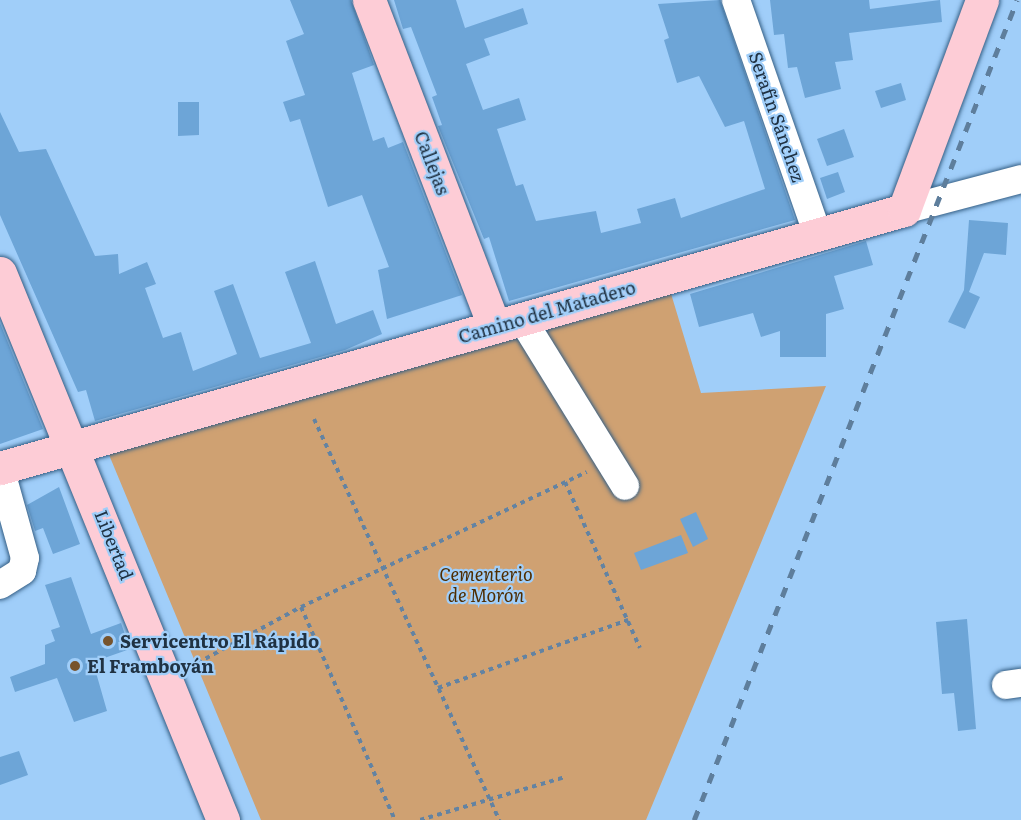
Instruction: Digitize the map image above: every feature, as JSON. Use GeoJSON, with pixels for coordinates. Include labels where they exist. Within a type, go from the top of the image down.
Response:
{"type":"FeatureCollection","features":[{"type":"Feature","properties":{"kind":"main road","name":"Callejas"},"geometry":{"type":"LineString","coordinates":[[369,0],[508,323]]}},
{"type":"Feature","properties":{"kind":"main road"},"geometry":{"type":"LineString","coordinates":[[904,210],[982,0]]}},
{"type":"Feature","properties":{"kind":"main road","name":"Camino del Matadero"},"geometry":{"type":"LineString","coordinates":[[0,468],[904,210]]}},
{"type":"Feature","properties":{"kind":"main road","name":"Libertad"},"geometry":{"type":"LineString","coordinates":[[0,273],[74,446],[223,820]]}},
{"type":"Feature","properties":{"kind":"street","name":"Serafín Sánchez"},"geometry":{"type":"LineString","coordinates":[[736,0],[818,235]]}},
{"type":"Feature","properties":{"kind":"street","name":"Camino del Matadero"},"geometry":{"type":"LineString","coordinates":[[904,210],[1021,179]]}},
{"type":"Feature","properties":{"kind":"street"},"geometry":{"type":"LineString","coordinates":[[508,323],[625,486]]}},
{"type":"Feature","properties":{"kind":"street"},"geometry":{"type":"LineString","coordinates":[[0,468],[25,558],[22,571],[0,585]]}},
{"type":"Feature","properties":{"kind":"path"},"geometry":{"type":"LineString","coordinates":[[314,419],[492,800],[499,820]]}},
{"type":"Feature","properties":{"kind":"path"},"geometry":{"type":"LineString","coordinates":[[168,679],[301,607],[609,461]]}},
{"type":"Feature","properties":{"kind":"path"},"geometry":{"type":"LineString","coordinates":[[565,482],[640,648]]}},
{"type":"Feature","properties":{"kind":"path"},"geometry":{"type":"LineString","coordinates":[[301,607],[395,820]]}},
{"type":"Feature","properties":{"kind":"path"},"geometry":{"type":"LineString","coordinates":[[438,688],[628,620]]}},
{"type":"Feature","properties":{"kind":"path"},"geometry":{"type":"LineString","coordinates":[[420,820],[565,777]]}},
{"type":"Feature","properties":{"kind":"green space","name":"Cementerio de Morón"},"geometry":{"type":"Polygon","coordinates":[[[669,287],[701,393],[826,386],[646,820],[261,820],[107,450],[669,287]]]}},
{"type":"Feature","properties":{"kind":"building"},"geometry":{"type":"Polygon","coordinates":[[[290,0],[351,0],[374,65],[352,73],[373,141],[384,137],[388,148],[403,142],[462,295],[387,319],[378,270],[389,267],[362,195],[328,207],[300,119],[290,122],[283,102],[305,95],[286,41],[304,34],[290,0]]]}},
{"type":"Feature","properties":{"kind":"building"},"geometry":{"type":"Polygon","coordinates":[[[394,0],[456,0],[465,28],[523,8],[528,24],[484,39],[490,55],[466,64],[483,110],[519,98],[526,120],[497,129],[516,186],[523,184],[536,221],[596,211],[601,233],[641,223],[637,209],[675,198],[681,218],[765,189],[744,121],[725,127],[699,76],[677,83],[664,40],[669,38],[658,4],[720,0],[795,220],[509,301],[489,237],[484,239],[438,126],[442,125],[432,97],[437,95],[411,27],[403,29],[394,0]]]}},
{"type":"Feature","properties":{"kind":"building"},"geometry":{"type":"Polygon","coordinates":[[[770,0],[869,0],[870,9],[940,0],[942,22],[849,33],[853,60],[835,62],[841,89],[805,98],[797,67],[788,68],[784,34],[774,35],[770,0]]]}},
{"type":"Feature","properties":{"kind":"building"},"geometry":{"type":"Polygon","coordinates":[[[901,83],[906,100],[881,108],[875,91],[901,83]]]}},
{"type":"Feature","properties":{"kind":"building"},"geometry":{"type":"Polygon","coordinates":[[[178,102],[199,102],[199,135],[178,136],[178,102]]]}},
{"type":"Feature","properties":{"kind":"building"},"geometry":{"type":"Polygon","coordinates":[[[0,112],[19,152],[46,149],[95,256],[118,254],[119,274],[147,262],[156,284],[145,288],[163,338],[181,332],[193,371],[237,354],[214,291],[233,284],[260,358],[311,343],[285,272],[315,261],[336,324],[373,310],[382,334],[345,350],[95,421],[86,390],[78,392],[0,215],[0,112]]]}},
{"type":"Feature","properties":{"kind":"building"},"geometry":{"type":"Polygon","coordinates":[[[844,129],[854,157],[827,166],[817,139],[844,129]]]}},
{"type":"Feature","properties":{"kind":"building"},"geometry":{"type":"Polygon","coordinates":[[[838,172],[845,192],[827,199],[820,178],[838,172]]]}},
{"type":"Feature","properties":{"kind":"building"},"geometry":{"type":"Polygon","coordinates":[[[969,220],[1008,223],[1006,255],[984,253],[969,292],[980,297],[965,329],[948,322],[964,290],[969,220]]]}},
{"type":"Feature","properties":{"kind":"building"},"geometry":{"type":"Polygon","coordinates":[[[866,241],[873,265],[834,276],[844,309],[826,314],[826,357],[780,357],[780,331],[761,337],[753,313],[699,327],[690,294],[866,241]]]}},
{"type":"Feature","properties":{"kind":"building"},"geometry":{"type":"Polygon","coordinates":[[[0,323],[43,429],[0,444],[0,323]]]}},
{"type":"Feature","properties":{"kind":"building"},"geometry":{"type":"Polygon","coordinates":[[[59,487],[80,544],[53,554],[43,528],[35,531],[27,505],[59,487]]]}},
{"type":"Feature","properties":{"kind":"building"},"geometry":{"type":"Polygon","coordinates":[[[696,512],[708,539],[693,547],[680,519],[696,512]]]}},
{"type":"Feature","properties":{"kind":"building"},"geometry":{"type":"Polygon","coordinates":[[[681,535],[688,553],[641,570],[634,553],[681,535]]]}},
{"type":"Feature","properties":{"kind":"building"},"geometry":{"type":"Polygon","coordinates":[[[71,577],[91,634],[121,623],[130,649],[93,662],[107,711],[74,722],[57,678],[15,692],[10,677],[45,664],[45,645],[55,641],[51,630],[60,627],[45,585],[71,577]]]}},
{"type":"Feature","properties":{"kind":"building"},"geometry":{"type":"Polygon","coordinates":[[[967,619],[976,729],[958,731],[954,693],[942,694],[936,622],[967,619]]]}},
{"type":"Feature","properties":{"kind":"building"},"geometry":{"type":"Polygon","coordinates":[[[19,751],[28,775],[0,785],[0,757],[19,751]]]}},
{"type":"Feature","properties":{"kind":"railway"},"geometry":{"type":"LineString","coordinates":[[694,820],[1017,0]]}},
{"type":"Feature","properties":{"kind":"place","name":"Servicentro El Rápido"},"geometry":{"type":"Point","coordinates":[108,641]}},
{"type":"Feature","properties":{"kind":"place","name":"El Framboyán"},"geometry":{"type":"Point","coordinates":[75,666]}}]}
